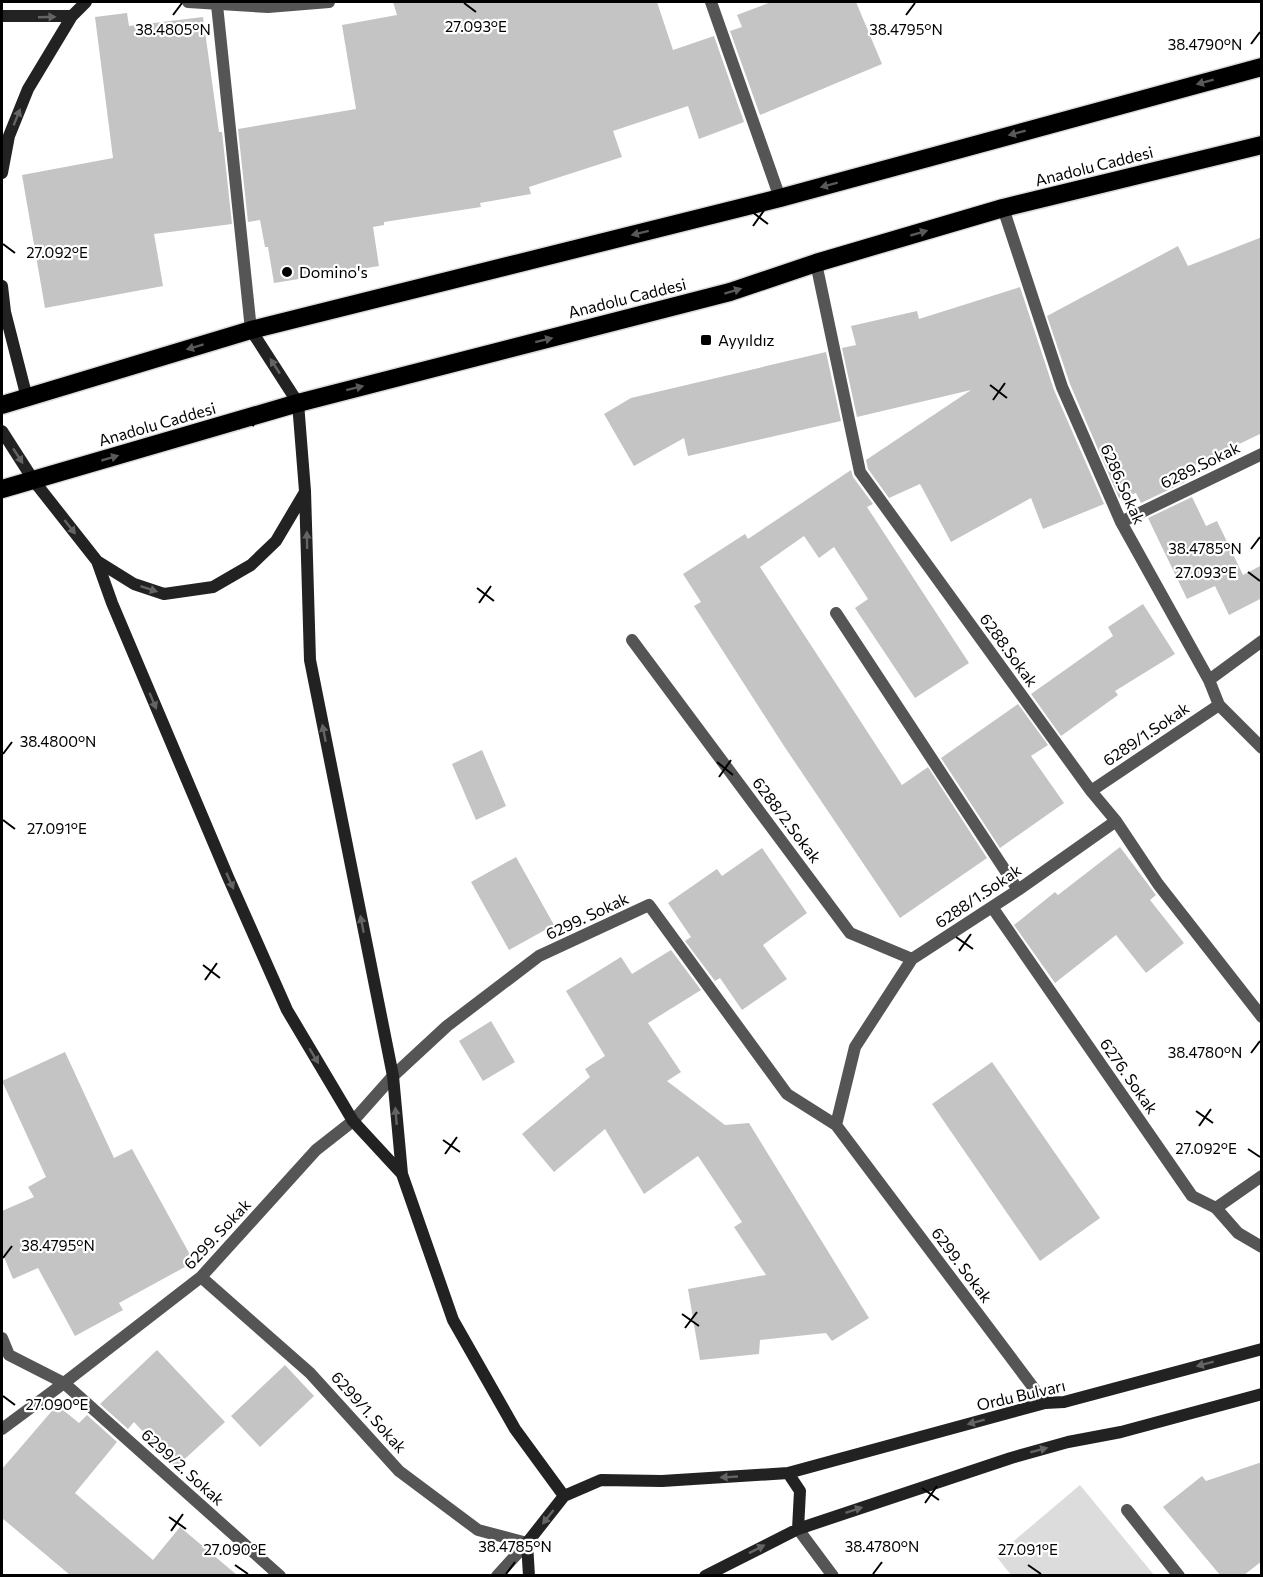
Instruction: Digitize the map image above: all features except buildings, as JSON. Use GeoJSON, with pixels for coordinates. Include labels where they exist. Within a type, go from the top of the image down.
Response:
{"type":"FeatureCollection","features":[{"type":"Feature","properties":{"kind":"highway"},"geometry":{"type":"LineString","coordinates":[[2,405],[251,330],[780,198],[1262,67]]}},
{"type":"Feature","properties":{"kind":"highway","name":"Anadolu Caddesi"},"geometry":{"type":"LineString","coordinates":[[2,489],[298,403],[730,292],[816,263],[1003,208],[1262,145]]}},
{"type":"Feature","properties":{"kind":"main road"},"geometry":{"type":"LineString","coordinates":[[2,173],[9,136],[28,89],[72,16],[86,2]]}},
{"type":"Feature","properties":{"kind":"main road"},"geometry":{"type":"LineString","coordinates":[[2,16],[72,16]]}},
{"type":"Feature","properties":{"kind":"main road"},"geometry":{"type":"LineString","coordinates":[[2,286],[5,312],[27,398]]}},
{"type":"Feature","properties":{"kind":"main road"},"geometry":{"type":"LineString","coordinates":[[251,330],[298,403],[305,491],[310,660],[393,1076],[402,1174],[453,1320],[515,1429],[564,1496]]}},
{"type":"Feature","properties":{"kind":"main road"},"geometry":{"type":"LineString","coordinates":[[2,431],[34,481],[97,561],[130,647],[287,1010],[353,1121],[402,1174]]}},
{"type":"Feature","properties":{"kind":"main road"},"geometry":{"type":"LineString","coordinates":[[97,561],[134,584],[164,594],[213,587],[251,565],[276,541],[305,491]]}},
{"type":"Feature","properties":{"kind":"main road","name":"Ordu Bulvarı"},"geometry":{"type":"LineString","coordinates":[[527,1543],[564,1496],[601,1480],[662,1481],[788,1473],[1045,1403],[1064,1402],[1262,1348]]}},
{"type":"Feature","properties":{"kind":"main road"},"geometry":{"type":"LineString","coordinates":[[705,1575],[798,1529],[1011,1458],[1121,1432],[1262,1394]]}},
{"type":"Feature","properties":{"kind":"main road"},"geometry":{"type":"LineString","coordinates":[[788,1473],[800,1491],[798,1529]]}},
{"type":"Feature","properties":{"kind":"main road"},"geometry":{"type":"LineString","coordinates":[[527,1543],[529,1575]]}},
{"type":"Feature","properties":{"kind":"street"},"geometry":{"type":"LineString","coordinates":[[188,2],[268,7],[329,2]]}},
{"type":"Feature","properties":{"kind":"street"},"geometry":{"type":"LineString","coordinates":[[711,2],[780,198]]}},
{"type":"Feature","properties":{"kind":"street"},"geometry":{"type":"LineString","coordinates":[[217,5],[251,330]]}},
{"type":"Feature","properties":{"kind":"street","name":"6286.Sokak"},"geometry":{"type":"LineString","coordinates":[[1003,208],[1062,387],[1121,522],[1209,680],[1219,705],[1262,748]]}},
{"type":"Feature","properties":{"kind":"street","name":"6288.Sokak"},"geometry":{"type":"LineString","coordinates":[[816,263],[860,472],[1091,791],[1116,821],[1158,884],[1262,1017]]}},
{"type":"Feature","properties":{"kind":"street","name":"6289.Sokak"},"geometry":{"type":"LineString","coordinates":[[1121,522],[1262,454]]}},
{"type":"Feature","properties":{"kind":"street"},"geometry":{"type":"LineString","coordinates":[[836,613],[1017,890]]}},
{"type":"Feature","properties":{"kind":"street","name":"6288/2.Sokak"},"geometry":{"type":"LineString","coordinates":[[632,640],[850,933],[912,959]]}},
{"type":"Feature","properties":{"kind":"street"},"geometry":{"type":"LineString","coordinates":[[1209,680],[1262,641]]}},
{"type":"Feature","properties":{"kind":"street","name":"6289/1.Sokak"},"geometry":{"type":"LineString","coordinates":[[1091,791],[1219,705]]}},
{"type":"Feature","properties":{"kind":"street","name":"6288/1.Sokak"},"geometry":{"type":"LineString","coordinates":[[912,959],[1116,821]]}},
{"type":"Feature","properties":{"kind":"street","name":"6299. Sokak"},"geometry":{"type":"LineString","coordinates":[[2,1429],[201,1277],[316,1150],[353,1121],[393,1076],[447,1026],[539,957],[649,905],[787,1094],[836,1125],[1045,1403]]}},
{"type":"Feature","properties":{"kind":"street","name":"6276. Sokak"},"geometry":{"type":"LineString","coordinates":[[992,907],[1192,1196],[1216,1208],[1238,1233],[1262,1247]]}},
{"type":"Feature","properties":{"kind":"street"},"geometry":{"type":"LineString","coordinates":[[836,1125],[855,1047],[912,959]]}},
{"type":"Feature","properties":{"kind":"street"},"geometry":{"type":"LineString","coordinates":[[1216,1208],[1262,1176]]}},
{"type":"Feature","properties":{"kind":"street","name":"6299/1. Sokak"},"geometry":{"type":"LineString","coordinates":[[201,1277],[310,1372],[399,1471],[478,1530],[527,1543]]}},
{"type":"Feature","properties":{"kind":"street","name":"6299/2. Sokak"},"geometry":{"type":"LineString","coordinates":[[2,1338],[9,1355],[64,1383],[279,1575]]}},
{"type":"Feature","properties":{"kind":"street"},"geometry":{"type":"LineString","coordinates":[[1127,1510],[1179,1575]]}},
{"type":"Feature","properties":{"kind":"street"},"geometry":{"type":"LineString","coordinates":[[798,1529],[832,1575]]}},
{"type":"Feature","properties":{"kind":"street","name":"Ordu Bulvarı"},"geometry":{"type":"LineString","coordinates":[[497,1575],[527,1543]]}},
{"type":"Feature","properties":{"kind":"shaded area"},"geometry":{"type":"Polygon","coordinates":[[[1080,1485],[1154,1575],[1011,1575],[996,1556],[1080,1485]]]}},
{"type":"Feature","properties":{"kind":"place","name":"Domino's"},"geometry":{"type":"Point","coordinates":[287,272]}},
{"type":"Feature","properties":{"kind":"place","name":"Ayyıldız"},"geometry":{"type":"Point","coordinates":[706,340]}}]}
